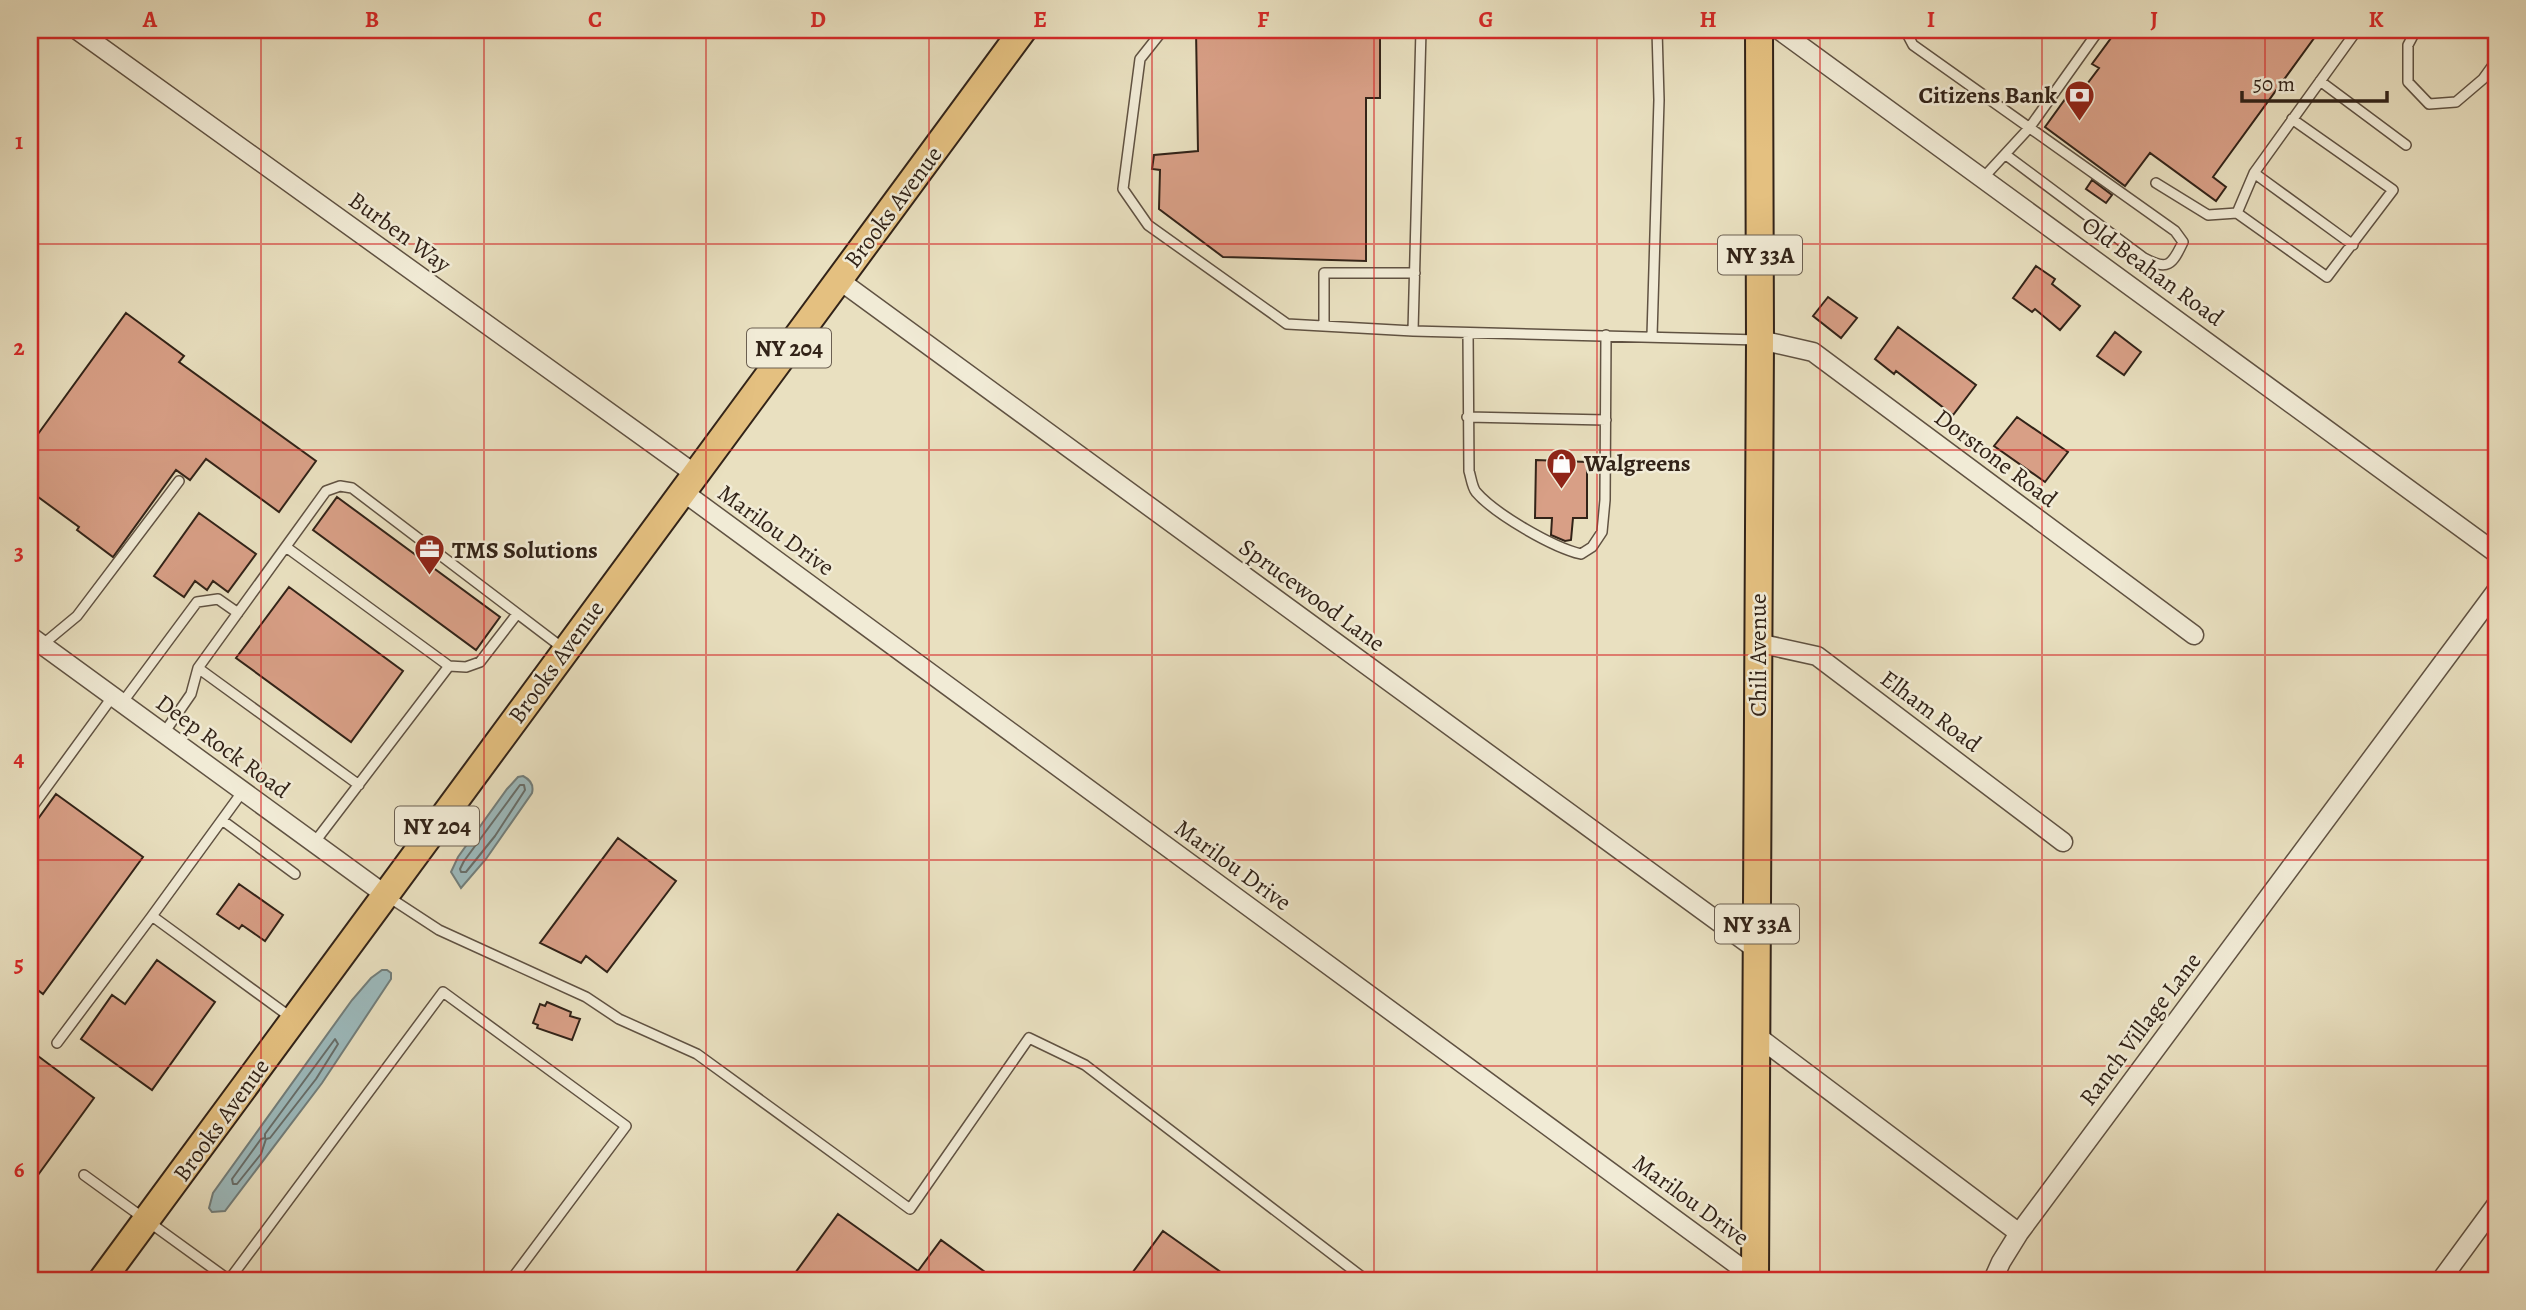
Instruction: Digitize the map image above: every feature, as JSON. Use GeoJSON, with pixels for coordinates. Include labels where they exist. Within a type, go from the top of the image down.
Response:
{"type":"FeatureCollection","features":[{"type":"Feature","properties":{"kind":"main road","name":"Chili Avenue"},"geometry":{"type":"LineString","coordinates":[[1755,1279],[1759,30]]}},
{"type":"Feature","properties":{"kind":"main road","name":"Brooks Avenue"},"geometry":{"type":"LineString","coordinates":[[102,1280],[1022,35]]}},
{"type":"Feature","properties":{"kind":"street","name":"Burben Way"},"geometry":{"type":"LineString","coordinates":[[77,30],[689,483]]}},
{"type":"Feature","properties":{"kind":"street","name":"Old Beahan Road"},"geometry":{"type":"LineString","coordinates":[[1779,30],[2496,553]]}},
{"type":"Feature","properties":{"kind":"street","name":"Sprucewood Lane"},"geometry":{"type":"LineString","coordinates":[[839,280],[1757,950]]}},
{"type":"Feature","properties":{"kind":"street","name":"Dorstone Road"},"geometry":{"type":"LineString","coordinates":[[1760,340],[1813,352],[2194,635]]}},
{"type":"Feature","properties":{"kind":"street","name":"Marilou Drive"},"geometry":{"type":"LineString","coordinates":[[689,483],[1755,1279]]}},
{"type":"Feature","properties":{"kind":"street","name":"Ranch Village Lane"},"geometry":{"type":"LineString","coordinates":[[1993,1280],[2019,1233],[2496,591]]}},
{"type":"Feature","properties":{"kind":"street","name":"Elham Road"},"geometry":{"type":"LineString","coordinates":[[1758,643],[1817,656],[2063,842]]}},
{"type":"Feature","properties":{"kind":"street","name":"Deep Rock Road"},"geometry":{"type":"LineString","coordinates":[[34,646],[164,733],[387,896]]}},
{"type":"Feature","properties":{"kind":"street"},"geometry":{"type":"LineString","coordinates":[[1757,1035],[2019,1233]]}},
{"type":"Feature","properties":{"kind":"street"},"geometry":{"type":"LineString","coordinates":[[2441,1280],[2496,1205]]}},
{"type":"Feature","properties":{"kind":"lane"},"geometry":{"type":"LineString","coordinates":[[1163,30],[1140,59],[1123,189],[1148,225],[1287,324],[1468,333],[1760,340]]}},
{"type":"Feature","properties":{"kind":"lane"},"geometry":{"type":"LineString","coordinates":[[1413,331],[1420,30]]}},
{"type":"Feature","properties":{"kind":"lane"},"geometry":{"type":"LineString","coordinates":[[1652,336],[1659,100],[1657,30]]}},
{"type":"Feature","properties":{"kind":"lane"},"geometry":{"type":"LineString","coordinates":[[1905,30],[1913,45],[2030,127],[2182,238],[2183,242],[2170,264],[2162,266],[2144,258],[2006,155]]}},
{"type":"Feature","properties":{"kind":"lane"},"geometry":{"type":"LineString","coordinates":[[1983,177],[2030,127],[2099,30]]}},
{"type":"Feature","properties":{"kind":"lane"},"geometry":{"type":"LineString","coordinates":[[2237,213],[2254,173],[2357,30]]}},
{"type":"Feature","properties":{"kind":"lane"},"geometry":{"type":"LineString","coordinates":[[2416,30],[2408,45],[2408,82],[2429,104],[2456,102],[2483,79],[2496,61]]}},
{"type":"Feature","properties":{"kind":"lane"},"geometry":{"type":"LineString","coordinates":[[2320,81],[2406,145]]}},
{"type":"Feature","properties":{"kind":"lane"},"geometry":{"type":"LineString","coordinates":[[2155,183],[2208,215],[2237,213],[2327,277],[2393,190],[2292,119]]}},
{"type":"Feature","properties":{"kind":"lane"},"geometry":{"type":"LineString","coordinates":[[2254,173],[2353,245]]}},
{"type":"Feature","properties":{"kind":"lane"},"geometry":{"type":"LineString","coordinates":[[1324,326],[1324,273],[1415,273]]}},
{"type":"Feature","properties":{"kind":"lane"},"geometry":{"type":"LineString","coordinates":[[1468,333],[1469,471],[1475,491],[1536,536],[1565,550],[1581,554],[1592,547],[1602,532],[1605,500],[1606,335]]}},
{"type":"Feature","properties":{"kind":"lane"},"geometry":{"type":"LineString","coordinates":[[1467,417],[1606,420]]}},
{"type":"Feature","properties":{"kind":"lane"},"geometry":{"type":"LineString","coordinates":[[34,646],[77,616],[179,481]]}},
{"type":"Feature","properties":{"kind":"lane"},"geometry":{"type":"LineString","coordinates":[[164,733],[191,694],[198,668],[326,491],[340,486],[352,488],[565,650]]}},
{"type":"Feature","properties":{"kind":"lane"},"geometry":{"type":"LineString","coordinates":[[286,547],[449,666],[466,667],[480,662],[517,614]]}},
{"type":"Feature","properties":{"kind":"lane"},"geometry":{"type":"LineString","coordinates":[[30,810],[197,602],[218,599],[238,613]]}},
{"type":"Feature","properties":{"kind":"lane"},"geometry":{"type":"LineString","coordinates":[[314,843],[449,666]]}},
{"type":"Feature","properties":{"kind":"lane"},"geometry":{"type":"LineString","coordinates":[[198,668],[359,785]]}},
{"type":"Feature","properties":{"kind":"lane"},"geometry":{"type":"LineString","coordinates":[[57,1043],[243,791]]}},
{"type":"Feature","properties":{"kind":"lane"},"geometry":{"type":"LineString","coordinates":[[222,820],[295,874]]}},
{"type":"Feature","properties":{"kind":"lane"},"geometry":{"type":"LineString","coordinates":[[387,896],[439,930],[586,997],[620,1018],[697,1055],[910,1209],[1029,1038],[1085,1065],[1366,1280]]}},
{"type":"Feature","properties":{"kind":"lane"},"geometry":{"type":"LineString","coordinates":[[152,915],[294,1020]]}},
{"type":"Feature","properties":{"kind":"lane"},"geometry":{"type":"LineString","coordinates":[[85,1175],[229,1280],[443,992],[626,1126],[511,1280]]}},
{"type":"Feature","properties":{"kind":"water"},"geometry":{"type":"Polygon","coordinates":[[[523,776],[531,783],[532,793],[486,859],[461,888],[451,872],[458,857],[507,789],[518,777],[523,776]]]}},
{"type":"Feature","properties":{"kind":"water"},"geometry":{"type":"Polygon","coordinates":[[[382,970],[391,973],[391,979],[322,1083],[225,1211],[212,1212],[209,1208],[213,1193],[352,1000],[371,978],[382,970]]]}},
{"type":"Feature","properties":{"kind":"building"},"geometry":{"type":"Polygon","coordinates":[[[1196,30],[1380,30],[1380,98],[1366,98],[1366,261],[1223,257],[1159,209],[1160,170],[1152,169],[1154,155],[1198,151],[1196,30]]]}},
{"type":"Feature","properties":{"kind":"building"},"geometry":{"type":"Polygon","coordinates":[[[2117,30],[2320,30],[2213,177],[2226,187],[2216,201],[2150,153],[2125,186],[2045,127],[2071,91],[2078,96],[2099,68],[2092,64],[2117,30]]]}},
{"type":"Feature","properties":{"kind":"building"},"geometry":{"type":"Polygon","coordinates":[[[2092,180],[2112,195],[2106,203],[2086,189],[2092,180]]]}},
{"type":"Feature","properties":{"kind":"building"},"geometry":{"type":"Polygon","coordinates":[[[2036,266],[2055,279],[2052,284],[2080,306],[2060,330],[2035,309],[2032,312],[2013,298],[2036,266]]]}},
{"type":"Feature","properties":{"kind":"building"},"geometry":{"type":"Polygon","coordinates":[[[1828,297],[1857,318],[1841,338],[1813,316],[1828,297]]]}},
{"type":"Feature","properties":{"kind":"building"},"geometry":{"type":"Polygon","coordinates":[[[126,313],[184,356],[179,362],[316,461],[279,512],[206,459],[190,480],[176,470],[113,557],[77,530],[79,527],[30,491],[30,445],[126,313]]]}},
{"type":"Feature","properties":{"kind":"building"},"geometry":{"type":"Polygon","coordinates":[[[1898,327],[1976,385],[1953,415],[1896,371],[1894,374],[1875,359],[1898,327]]]}},
{"type":"Feature","properties":{"kind":"building"},"geometry":{"type":"Polygon","coordinates":[[[2115,332],[2141,352],[2124,375],[2097,356],[2115,332]]]}},
{"type":"Feature","properties":{"kind":"building"},"geometry":{"type":"Polygon","coordinates":[[[2017,417],[2068,452],[2045,482],[1994,446],[2017,417]]]}},
{"type":"Feature","properties":{"kind":"building","name":"Walgreens"},"geometry":{"type":"Polygon","coordinates":[[[1536,460],[1587,462],[1587,518],[1573,518],[1571,540],[1565,541],[1551,535],[1552,518],[1535,518],[1536,460]]]}},
{"type":"Feature","properties":{"kind":"building"},"geometry":{"type":"Polygon","coordinates":[[[337,497],[500,617],[476,650],[313,530],[337,497]]]}},
{"type":"Feature","properties":{"kind":"building"},"geometry":{"type":"Polygon","coordinates":[[[199,513],[256,554],[228,592],[213,581],[207,590],[195,581],[184,597],[154,576],[199,513]]]}},
{"type":"Feature","properties":{"kind":"building"},"geometry":{"type":"Polygon","coordinates":[[[289,587],[403,671],[351,742],[236,658],[289,587]]]}},
{"type":"Feature","properties":{"kind":"building"},"geometry":{"type":"Polygon","coordinates":[[[56,794],[143,857],[43,994],[30,984],[30,830],[56,794]]]}},
{"type":"Feature","properties":{"kind":"building"},"geometry":{"type":"Polygon","coordinates":[[[618,838],[676,881],[607,972],[586,956],[581,963],[540,943],[618,838]]]}},
{"type":"Feature","properties":{"kind":"building"},"geometry":{"type":"Polygon","coordinates":[[[239,884],[283,915],[265,941],[242,925],[239,929],[217,914],[239,884]]]}},
{"type":"Feature","properties":{"kind":"building"},"geometry":{"type":"Polygon","coordinates":[[[157,960],[215,1002],[152,1090],[81,1039],[112,995],[125,1004],[157,960]]]}},
{"type":"Feature","properties":{"kind":"building"},"geometry":{"type":"Polygon","coordinates":[[[547,1002],[571,1012],[570,1016],[580,1019],[572,1040],[537,1028],[538,1025],[533,1023],[540,1004],[545,1006],[547,1002]]]}},
{"type":"Feature","properties":{"kind":"building"},"geometry":{"type":"Polygon","coordinates":[[[30,1050],[94,1098],[30,1186],[30,1050]]]}},
{"type":"Feature","properties":{"kind":"building"},"geometry":{"type":"Polygon","coordinates":[[[838,1214],[918,1271],[941,1240],[996,1280],[790,1280],[838,1214]]]}},
{"type":"Feature","properties":{"kind":"building"},"geometry":{"type":"Polygon","coordinates":[[[1163,1231],[1232,1280],[1127,1280],[1163,1231]]]}},
{"type":"Feature","properties":{"kind":"place","name":"Citizens Bank"},"geometry":{"type":"Point","coordinates":[2080,122]}},
{"type":"Feature","properties":{"kind":"place","name":"Walgreens"},"geometry":{"type":"Point","coordinates":[1561,490]}},
{"type":"Feature","properties":{"kind":"place","name":"TMS Solutions"},"geometry":{"type":"Point","coordinates":[429,577]}}]}
